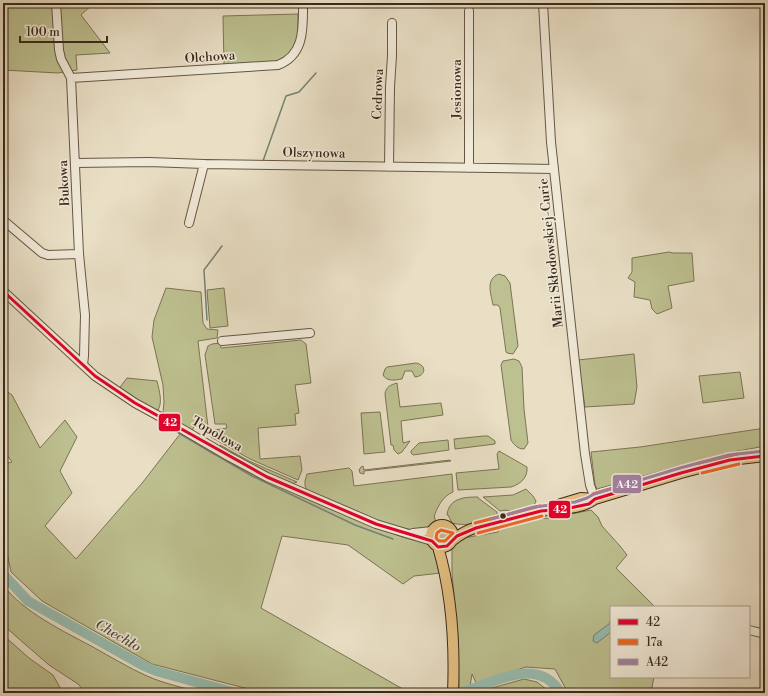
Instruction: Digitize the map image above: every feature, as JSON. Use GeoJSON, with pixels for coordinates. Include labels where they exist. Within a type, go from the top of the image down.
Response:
{"type":"FeatureCollection","features":[{"type":"Feature","properties":{"kind":"main road"},"geometry":{"type":"LineString","coordinates":[[441,541],[476,528],[544,510],[565,509],[589,504],[595,499],[730,460],[765,456]]}},
{"type":"Feature","properties":{"kind":"main road"},"geometry":{"type":"LineString","coordinates":[[452,693],[453,642],[446,572],[437,526],[441,525],[450,528],[476,528]]}},
{"type":"Feature","properties":{"kind":"main road"},"geometry":{"type":"LineString","coordinates":[[441,541],[453,536],[450,528]]}},
{"type":"Feature","properties":{"kind":"street","name":"Bukowa"},"geometry":{"type":"LineString","coordinates":[[56,3],[59,50],[71,78],[79,254],[85,315],[83,365]]}},
{"type":"Feature","properties":{"kind":"street","name":"Olchowa"},"geometry":{"type":"LineString","coordinates":[[71,78],[278,65],[289,60],[300,42],[302,36],[303,3]]}},
{"type":"Feature","properties":{"kind":"street","name":"Marii Skłodowskiej-Curie"},"geometry":{"type":"LineString","coordinates":[[543,3],[546,81],[554,169],[585,454],[590,485],[595,499]]}},
{"type":"Feature","properties":{"kind":"street","name":"Jesionowa"},"geometry":{"type":"LineString","coordinates":[[469,11],[469,168]]}},
{"type":"Feature","properties":{"kind":"street","name":"Cedrowa"},"geometry":{"type":"LineString","coordinates":[[389,167],[392,23]]}},
{"type":"Feature","properties":{"kind":"street","name":"Olszynowa"},"geometry":{"type":"LineString","coordinates":[[75,163],[149,162],[554,169]]}},
{"type":"Feature","properties":{"kind":"street"},"geometry":{"type":"LineString","coordinates":[[188,223],[204,164]]}},
{"type":"Feature","properties":{"kind":"street"},"geometry":{"type":"LineString","coordinates":[[3,220],[42,253],[48,255],[79,254]]}},
{"type":"Feature","properties":{"kind":"street","name":"Topolowa"},"geometry":{"type":"LineString","coordinates":[[3,291],[105,384],[135,403],[267,477],[382,526],[404,533],[441,541]]}},
{"type":"Feature","properties":{"kind":"street"},"geometry":{"type":"LineString","coordinates":[[222,341],[310,333]]}},
{"type":"Feature","properties":{"kind":"street"},"geometry":{"type":"LineString","coordinates":[[750,630],[765,634]]}},
{"type":"Feature","properties":{"kind":"green space"},"geometry":{"type":"Polygon","coordinates":[[[3,3],[94,3],[81,15],[110,53],[76,55],[77,70],[58,73],[3,70],[3,3]]]}},
{"type":"Feature","properties":{"kind":"green space"},"geometry":{"type":"Polygon","coordinates":[[[298,14],[298,37],[291,52],[278,62],[224,66],[223,16],[298,14]]]}},
{"type":"Feature","properties":{"kind":"green space"},"geometry":{"type":"Polygon","coordinates":[[[3,70],[6,125],[3,131],[3,70]]]}},
{"type":"Feature","properties":{"kind":"green space"},"geometry":{"type":"Polygon","coordinates":[[[669,252],[692,253],[694,281],[668,286],[672,308],[657,314],[652,309],[650,300],[634,297],[635,282],[628,278],[632,272],[632,258],[669,252]]]}},
{"type":"Feature","properties":{"kind":"green space"},"geometry":{"type":"Polygon","coordinates":[[[499,274],[505,276],[510,283],[518,346],[513,354],[506,352],[500,308],[498,305],[493,305],[490,292],[490,283],[492,279],[499,274]]]}},
{"type":"Feature","properties":{"kind":"green space"},"geometry":{"type":"Polygon","coordinates":[[[166,288],[201,292],[203,323],[207,329],[218,330],[217,338],[198,341],[208,427],[196,423],[192,431],[166,416],[163,412],[163,385],[152,337],[154,320],[166,288]]]}},
{"type":"Feature","properties":{"kind":"green space"},"geometry":{"type":"Polygon","coordinates":[[[224,288],[228,326],[210,328],[207,290],[224,288]]]}},
{"type":"Feature","properties":{"kind":"green space"},"geometry":{"type":"Polygon","coordinates":[[[301,340],[306,344],[311,383],[295,385],[299,413],[295,414],[296,425],[258,428],[260,459],[300,456],[302,470],[298,480],[250,459],[211,437],[215,430],[227,428],[226,424],[215,424],[205,355],[208,346],[212,344],[220,343],[221,348],[301,340]]]}},
{"type":"Feature","properties":{"kind":"green space"},"geometry":{"type":"Polygon","coordinates":[[[634,354],[637,387],[634,404],[585,407],[578,360],[634,354]]]}},
{"type":"Feature","properties":{"kind":"green space"},"geometry":{"type":"Polygon","coordinates":[[[514,359],[519,361],[522,367],[524,409],[528,443],[524,449],[513,444],[511,440],[501,365],[503,361],[514,359]]]}},
{"type":"Feature","properties":{"kind":"green space"},"geometry":{"type":"Polygon","coordinates":[[[416,363],[420,364],[424,370],[419,376],[415,377],[412,371],[405,371],[402,379],[389,380],[383,375],[387,367],[416,363]]]}},
{"type":"Feature","properties":{"kind":"green space"},"geometry":{"type":"Polygon","coordinates":[[[740,372],[744,398],[703,403],[699,376],[740,372]]]}},
{"type":"Feature","properties":{"kind":"green space"},"geometry":{"type":"Polygon","coordinates":[[[127,378],[157,381],[160,392],[160,403],[158,410],[154,410],[118,390],[127,378]]]}},
{"type":"Feature","properties":{"kind":"green space"},"geometry":{"type":"Polygon","coordinates":[[[397,383],[400,407],[441,403],[443,415],[401,421],[403,443],[410,441],[402,452],[398,454],[394,450],[393,445],[391,445],[385,394],[389,387],[397,383]]]}},
{"type":"Feature","properties":{"kind":"green space"},"geometry":{"type":"Polygon","coordinates":[[[3,389],[12,395],[40,448],[65,420],[77,437],[60,471],[72,493],[45,526],[76,559],[143,482],[180,434],[215,455],[217,453],[265,479],[376,527],[402,537],[429,544],[435,548],[441,573],[414,576],[403,584],[348,545],[282,536],[261,608],[408,692],[260,692],[152,664],[42,601],[11,572],[6,548],[3,506],[3,464],[12,462],[7,455],[3,420],[3,389]]]}},
{"type":"Feature","properties":{"kind":"green space"},"geometry":{"type":"Polygon","coordinates":[[[380,412],[385,452],[364,454],[361,413],[380,412]]]}},
{"type":"Feature","properties":{"kind":"green space"},"geometry":{"type":"Polygon","coordinates":[[[765,428],[765,446],[723,454],[597,489],[595,485],[591,452],[640,447],[765,428]]]}},
{"type":"Feature","properties":{"kind":"green space"},"geometry":{"type":"Polygon","coordinates":[[[488,436],[495,441],[495,444],[455,449],[454,439],[488,436]]]}},
{"type":"Feature","properties":{"kind":"green space"},"geometry":{"type":"Polygon","coordinates":[[[448,440],[449,450],[413,455],[411,453],[411,451],[419,443],[448,440]]]}},
{"type":"Feature","properties":{"kind":"green space"},"geometry":{"type":"Polygon","coordinates":[[[220,445],[249,461],[297,482],[292,484],[268,474],[219,448],[220,445]]]}},
{"type":"Feature","properties":{"kind":"green space"},"geometry":{"type":"Polygon","coordinates":[[[499,451],[527,467],[525,477],[521,482],[511,487],[458,490],[456,473],[499,469],[497,454],[499,451]]]}},
{"type":"Feature","properties":{"kind":"green space"},"geometry":{"type":"Polygon","coordinates":[[[451,461],[364,471],[364,474],[360,473],[359,470],[363,466],[364,470],[451,461]]]}},
{"type":"Feature","properties":{"kind":"green space"},"geometry":{"type":"Polygon","coordinates":[[[349,468],[352,471],[354,486],[452,474],[453,492],[443,499],[437,509],[434,517],[435,522],[431,528],[413,530],[388,525],[308,491],[305,487],[307,474],[349,468]]]}},
{"type":"Feature","properties":{"kind":"green space"},"geometry":{"type":"Polygon","coordinates":[[[526,489],[536,501],[533,508],[500,511],[483,497],[513,495],[526,489]]]}},
{"type":"Feature","properties":{"kind":"green space"},"geometry":{"type":"Polygon","coordinates":[[[478,497],[497,512],[497,514],[477,523],[452,523],[447,515],[448,509],[454,502],[463,498],[478,497]]]}},
{"type":"Feature","properties":{"kind":"green space"},"geometry":{"type":"Polygon","coordinates":[[[591,510],[598,517],[602,526],[627,555],[616,568],[654,606],[610,606],[610,678],[654,678],[651,693],[568,693],[555,669],[526,667],[476,683],[472,674],[470,687],[459,690],[458,640],[452,573],[452,549],[457,542],[463,538],[498,532],[498,530],[515,523],[532,519],[551,518],[591,510]]]}},
{"type":"Feature","properties":{"kind":"green space"},"geometry":{"type":"Polygon","coordinates":[[[442,529],[447,531],[449,536],[447,541],[442,543],[437,541],[435,536],[437,531],[442,529]]]}},
{"type":"Feature","properties":{"kind":"green space"},"geometry":{"type":"Polygon","coordinates":[[[3,585],[11,595],[33,613],[57,628],[127,666],[147,676],[175,686],[203,693],[86,693],[78,684],[49,665],[3,625],[3,585]]]}},
{"type":"Feature","properties":{"kind":"green space"},"geometry":{"type":"Polygon","coordinates":[[[3,635],[29,658],[53,675],[63,693],[3,693],[3,635]]]}},
{"type":"Feature","properties":{"kind":"green space"},"geometry":{"type":"Polygon","coordinates":[[[524,679],[537,682],[551,693],[474,693],[524,679]]]}},
{"type":"Feature","properties":{"kind":"water"},"geometry":{"type":"Polygon","coordinates":[[[610,622],[610,633],[597,643],[593,641],[594,635],[609,624],[610,622]]]}},
{"type":"Feature","properties":{"kind":"waterway"},"geometry":{"type":"LineString","coordinates":[[263,161],[286,96],[299,92],[316,73]]}},
{"type":"Feature","properties":{"kind":"waterway"},"geometry":{"type":"LineString","coordinates":[[207,320],[204,270],[222,246]]}},
{"type":"Feature","properties":{"kind":"waterway"},"geometry":{"type":"LineString","coordinates":[[177,432],[252,476],[355,525],[393,539]]}},
{"type":"Feature","properties":{"kind":"waterway","name":"Chechło"},"geometry":{"type":"LineString","coordinates":[[3,574],[28,601],[142,665],[156,671],[236,693]]}},
{"type":"Feature","properties":{"kind":"waterway","name":"Chechło"},"geometry":{"type":"LineString","coordinates":[[460,693],[500,679],[527,673],[540,675],[551,681],[561,693]]}},
{"type":"Feature","properties":{"kind":"waterway","name":"Chechło"},"geometry":{"type":"LineString","coordinates":[[468,688],[468,693]]}},
{"type":"Feature","properties":{"kind":"transit line","name":"42"},"geometry":{"type":"LineString","coordinates":[[3,291],[95,376],[135,403],[267,477],[376,524],[432,541],[438,547],[447,546],[457,536],[476,528],[541,511],[565,509],[589,504],[595,499],[730,460],[765,456]]}},
{"type":"Feature","properties":{"kind":"transit line","name":"A42"},"geometry":{"type":"LineString","coordinates":[[491,519],[534,507],[575,502],[594,494],[729,455],[764,451]]}},
{"type":"Feature","properties":{"kind":"transit line","name":"17a"},"geometry":{"type":"LineString","coordinates":[[699,463],[737,454]]}},
{"type":"Feature","properties":{"kind":"transit line","name":"17a"},"geometry":{"type":"LineString","coordinates":[[702,473],[739,464]]}},
{"type":"Feature","properties":{"kind":"transit line","name":"17a"},"geometry":{"type":"LineString","coordinates":[[593,494],[623,485]]}},
{"type":"Feature","properties":{"kind":"transit line","name":"17a"},"geometry":{"type":"LineString","coordinates":[[475,523],[540,506]]}},
{"type":"Feature","properties":{"kind":"transit line","name":"17a"},"geometry":{"type":"LineString","coordinates":[[478,533],[542,516]]}},
{"type":"Feature","properties":{"kind":"transit line","name":"17a"},"geometry":{"type":"LineString","coordinates":[[441,530],[453,533],[445,541],[439,541],[436,538],[437,533],[441,530]]}}]}
